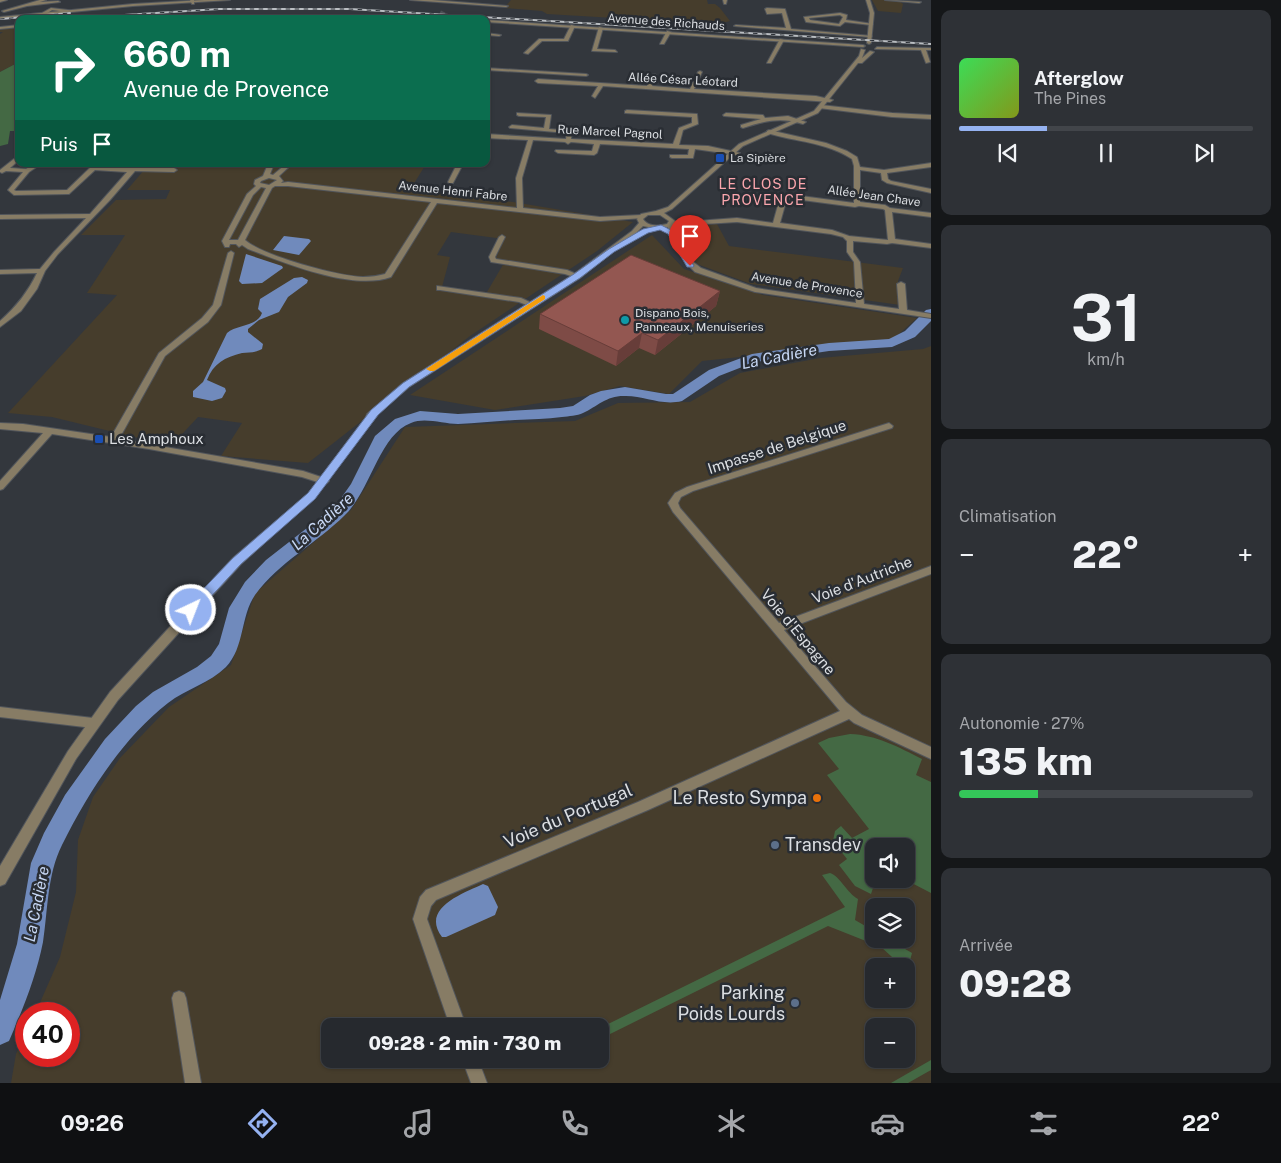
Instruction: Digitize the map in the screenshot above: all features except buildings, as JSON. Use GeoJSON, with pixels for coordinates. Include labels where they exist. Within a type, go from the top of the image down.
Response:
{"type":"FeatureCollection","features":[{"type":"Feature","properties":{"kind":"street"},"geometry":{"type":"LineString","coordinates":[[0,1],[5,0]]}},
{"type":"Feature","properties":{"kind":"street"},"geometry":{"type":"LineString","coordinates":[[4,11],[44,0]]}},
{"type":"Feature","properties":{"kind":"street"},"geometry":{"type":"LineString","coordinates":[[44,13],[58,1],[56,0]]}},
{"type":"Feature","properties":{"kind":"street"},"geometry":{"type":"LineString","coordinates":[[26,15],[133,5],[228,0]]}},
{"type":"Feature","properties":{"kind":"street"},"geometry":{"type":"LineString","coordinates":[[412,0],[468,2],[506,6]]}},
{"type":"Feature","properties":{"kind":"street"},"geometry":{"type":"LineString","coordinates":[[581,0],[590,0]]}},
{"type":"Feature","properties":{"kind":"street"},"geometry":{"type":"LineString","coordinates":[[786,0],[800,0]]}},
{"type":"Feature","properties":{"kind":"street"},"geometry":{"type":"LineString","coordinates":[[0,879],[72,755],[93,723],[149,656],[221,577],[311,496],[321,480],[375,412],[406,385],[577,276],[634,232],[645,214],[657,213],[670,208],[750,142],[818,115],[822,107],[865,57],[869,48],[872,13],[868,0]]}},
{"type":"Feature","properties":{"kind":"street"},"geometry":{"type":"LineString","coordinates":[[888,0],[919,2]]}},
{"type":"Feature","properties":{"kind":"street"},"geometry":{"type":"LineString","coordinates":[[445,9],[449,2]]}},
{"type":"Feature","properties":{"kind":"street"},"geometry":{"type":"LineString","coordinates":[[27,5],[68,11]]}},
{"type":"Feature","properties":{"kind":"street"},"geometry":{"type":"LineString","coordinates":[[784,12],[789,30]]}},
{"type":"Feature","properties":{"kind":"street"},"geometry":{"type":"LineString","coordinates":[[844,21],[844,16],[840,14],[806,17],[808,21],[815,23],[840,24],[844,21],[871,24]]}},
{"type":"Feature","properties":{"kind":"street"},"geometry":{"type":"LineString","coordinates":[[0,18],[15,16]]}},
{"type":"Feature","properties":{"kind":"street","name":"Avenue des Richauds"},"geometry":{"type":"LineString","coordinates":[[490,21],[844,44],[869,48]]}},
{"type":"Feature","properties":{"kind":"street"},"geometry":{"type":"LineString","coordinates":[[0,28],[15,26]]}},
{"type":"Feature","properties":{"kind":"street"},"geometry":{"type":"LineString","coordinates":[[526,53],[541,40],[566,40],[573,26]]}},
{"type":"Feature","properties":{"kind":"street"},"geometry":{"type":"LineString","coordinates":[[736,26],[870,36]]}},
{"type":"Feature","properties":{"kind":"street"},"geometry":{"type":"LineString","coordinates":[[602,28],[594,50],[615,51]]}},
{"type":"Feature","properties":{"kind":"street"},"geometry":{"type":"LineString","coordinates":[[662,43],[669,32]]}},
{"type":"Feature","properties":{"kind":"street"},"geometry":{"type":"LineString","coordinates":[[490,34],[499,35]]}},
{"type":"Feature","properties":{"kind":"street"},"geometry":{"type":"LineString","coordinates":[[769,62],[782,40]]}},
{"type":"Feature","properties":{"kind":"street"},"geometry":{"type":"LineString","coordinates":[[828,100],[869,48],[931,49]]}},
{"type":"Feature","properties":{"kind":"street"},"geometry":{"type":"LineString","coordinates":[[923,49],[928,62]]}},
{"type":"Feature","properties":{"kind":"street"},"geometry":{"type":"LineString","coordinates":[[490,69],[586,75]]}},
{"type":"Feature","properties":{"kind":"street"},"geometry":{"type":"LineString","coordinates":[[692,91],[700,72]]}},
{"type":"Feature","properties":{"kind":"street"},"geometry":{"type":"LineString","coordinates":[[649,88],[654,75]]}},
{"type":"Feature","properties":{"kind":"street","name":"Allée César Léotard"},"geometry":{"type":"LineString","coordinates":[[538,81],[828,100]]}},
{"type":"Feature","properties":{"kind":"street"},"geometry":{"type":"LineString","coordinates":[[595,96],[601,85]]}},
{"type":"Feature","properties":{"kind":"street"},"geometry":{"type":"LineString","coordinates":[[822,107],[892,115],[931,117]]}},
{"type":"Feature","properties":{"kind":"street"},"geometry":{"type":"LineString","coordinates":[[627,112],[695,115],[695,124],[681,129],[675,147]]}},
{"type":"Feature","properties":{"kind":"street"},"geometry":{"type":"LineString","coordinates":[[519,114],[549,116],[546,130]]}},
{"type":"Feature","properties":{"kind":"street"},"geometry":{"type":"LineString","coordinates":[[726,115],[801,121]]}},
{"type":"Feature","properties":{"kind":"street"},"geometry":{"type":"LineString","coordinates":[[744,126],[771,118]]}},
{"type":"Feature","properties":{"kind":"street"},"geometry":{"type":"LineString","coordinates":[[512,128],[570,132],[568,142]]}},
{"type":"Feature","properties":{"kind":"street"},"geometry":{"type":"LineString","coordinates":[[770,133],[782,137],[815,141],[839,148],[855,158],[857,168],[857,203],[859,204]]}},
{"type":"Feature","properties":{"kind":"street","name":"Rue Marcel Pagnol"},"geometry":{"type":"LineString","coordinates":[[490,136],[568,142],[716,148],[735,153]]}},
{"type":"Feature","properties":{"kind":"street"},"geometry":{"type":"LineString","coordinates":[[520,210],[519,178],[532,139]]}},
{"type":"Feature","properties":{"kind":"street"},"geometry":{"type":"LineString","coordinates":[[558,151],[594,153],[597,143]]}},
{"type":"Feature","properties":{"kind":"street"},"geometry":{"type":"LineString","coordinates":[[672,156],[691,157],[692,148]]}},
{"type":"Feature","properties":{"kind":"street"},"geometry":{"type":"LineString","coordinates":[[671,224],[679,206],[735,153]]}},
{"type":"Feature","properties":{"kind":"street"},"geometry":{"type":"LineString","coordinates":[[2,171],[15,160]]}},
{"type":"Feature","properties":{"kind":"street"},"geometry":{"type":"LineString","coordinates":[[857,168],[884,172],[931,165]]}},
{"type":"Feature","properties":{"kind":"street"},"geometry":{"type":"LineString","coordinates":[[33,167],[27,171],[11,190],[14,193],[69,192],[94,167]]}},
{"type":"Feature","properties":{"kind":"street"},"geometry":{"type":"LineString","coordinates":[[114,167],[174,170]]}},
{"type":"Feature","properties":{"kind":"street"},"geometry":{"type":"LineString","coordinates":[[259,186],[256,181],[266,176],[270,167]]}},
{"type":"Feature","properties":{"kind":"street"},"geometry":{"type":"LineString","coordinates":[[113,441],[162,355],[205,320],[217,305],[231,253],[242,241],[275,182],[287,167]]}},
{"type":"Feature","properties":{"kind":"street"},"geometry":{"type":"LineString","coordinates":[[451,182],[458,167]]}},
{"type":"Feature","properties":{"kind":"street"},"geometry":{"type":"LineString","coordinates":[[0,325],[28,296],[42,271],[56,253],[108,200],[134,168]]}},
{"type":"Feature","properties":{"kind":"street"},"geometry":{"type":"LineString","coordinates":[[2,171],[27,171]]}},
{"type":"Feature","properties":{"kind":"street"},"geometry":{"type":"LineString","coordinates":[[884,172],[885,180],[888,182],[931,191]]}},
{"type":"Feature","properties":{"kind":"street"},"geometry":{"type":"LineString","coordinates":[[266,176],[275,182]]}},
{"type":"Feature","properties":{"kind":"street"},"geometry":{"type":"LineString","coordinates":[[225,241],[250,194],[259,186],[275,182]]}},
{"type":"Feature","properties":{"kind":"street","name":"Avenue Henri Fabre"},"geometry":{"type":"LineString","coordinates":[[275,182],[600,219],[616,218],[641,221]]}},
{"type":"Feature","properties":{"kind":"street","name":"Allée Jean Chave"},"geometry":{"type":"LineString","coordinates":[[776,225],[783,198],[786,196],[885,207],[888,210],[931,215]]}},
{"type":"Feature","properties":{"kind":"street"},"geometry":{"type":"LineString","coordinates":[[242,241],[250,248],[322,272],[379,280],[388,275],[435,200]]}},
{"type":"Feature","properties":{"kind":"street"},"geometry":{"type":"LineString","coordinates":[[888,210],[892,241]]}},
{"type":"Feature","properties":{"kind":"street"},"geometry":{"type":"LineString","coordinates":[[657,213],[671,224]]}},
{"type":"Feature","properties":{"kind":"street"},"geometry":{"type":"LineString","coordinates":[[0,217],[92,216]]}},
{"type":"Feature","properties":{"kind":"street"},"geometry":{"type":"LineString","coordinates":[[612,250],[646,231],[671,224],[737,220],[832,232],[847,238],[931,246]]}},
{"type":"Feature","properties":{"kind":"street"},"geometry":{"type":"LineString","coordinates":[[641,221],[659,228]]}},
{"type":"Feature","properties":{"kind":"street","name":"Avenue de Provence"},"geometry":{"type":"LineString","coordinates":[[671,224],[690,266],[695,269],[755,290],[931,316]]}},
{"type":"Feature","properties":{"kind":"street"},"geometry":{"type":"LineString","coordinates":[[502,237],[492,257],[493,261],[567,272],[577,276]]}},
{"type":"Feature","properties":{"kind":"street"},"geometry":{"type":"LineString","coordinates":[[847,238],[850,240],[850,252],[857,262],[860,305]]}},
{"type":"Feature","properties":{"kind":"street"},"geometry":{"type":"LineString","coordinates":[[225,241],[233,243],[242,241]]}},
{"type":"Feature","properties":{"kind":"street"},"geometry":{"type":"LineString","coordinates":[[225,241],[231,253]]}},
{"type":"Feature","properties":{"kind":"street"},"geometry":{"type":"LineString","coordinates":[[0,272],[42,271]]}},
{"type":"Feature","properties":{"kind":"street"},"geometry":{"type":"LineString","coordinates":[[901,284],[903,312]]}},
{"type":"Feature","properties":{"kind":"street"},"geometry":{"type":"LineString","coordinates":[[440,288],[521,300],[532,304]]}},
{"type":"Feature","properties":{"kind":"street"},"geometry":{"type":"LineString","coordinates":[[0,426],[50,431],[113,441],[303,474],[321,480]]}},
{"type":"Feature","properties":{"kind":"street","name":"Impasse de Belgique"},"geometry":{"type":"LineString","coordinates":[[675,497],[690,489],[889,426]]}},
{"type":"Feature","properties":{"kind":"street"},"geometry":{"type":"LineString","coordinates":[[0,487],[50,431]]}},
{"type":"Feature","properties":{"kind":"street","name":"Voie d'Espagne"},"geometry":{"type":"LineString","coordinates":[[675,497],[673,504],[676,510],[835,699],[849,712],[931,753]]}},
{"type":"Feature","properties":{"kind":"street","name":"Voie d'Autriche"},"geometry":{"type":"LineString","coordinates":[[776,629],[931,570]]}},
{"type":"Feature","properties":{"kind":"street"},"geometry":{"type":"LineString","coordinates":[[0,712],[93,723]]}},
{"type":"Feature","properties":{"kind":"street","name":"Voie du Portugal"},"geometry":{"type":"LineString","coordinates":[[455,1018],[420,919],[425,902],[430,896],[643,806],[849,712]]}},
{"type":"Feature","properties":{"kind":"street"},"geometry":{"type":"LineString","coordinates":[[179,998],[193,1083]]}},
{"type":"Feature","properties":{"kind":"street"},"geometry":{"type":"LineString","coordinates":[[474,1068],[480,1083]]}},
{"type":"Feature","properties":{"kind":"shaded area"},"geometry":{"type":"Polygon","coordinates":[[[511,0],[707,0],[708,4],[715,4],[720,8],[730,21],[708,27],[682,22],[547,14],[542,11],[504,8],[511,0]]]}},
{"type":"Feature","properties":{"kind":"shaded area"},"geometry":{"type":"Polygon","coordinates":[[[872,0],[898,0],[903,4],[901,13],[878,11],[872,0]]]}},
{"type":"Feature","properties":{"kind":"shaded area"},"geometry":{"type":"Polygon","coordinates":[[[15,27],[15,64],[0,72],[0,34],[3,32],[0,32],[0,29],[15,27]]]}},
{"type":"Feature","properties":{"kind":"shaded area"},"geometry":{"type":"Polygon","coordinates":[[[179,167],[424,167],[410,190],[513,202],[633,222],[597,251],[470,336],[308,463],[221,456],[242,423],[198,417],[171,446],[52,417],[8,413],[117,295],[87,293],[125,235],[81,235],[116,200],[166,199],[170,190],[127,190],[145,169],[179,167]],[[451,232],[437,255],[450,257],[442,287],[487,292],[504,263],[495,260],[504,239],[451,232]]]}},
{"type":"Feature","properties":{"kind":"shaded area"},"geometry":{"type":"Polygon","coordinates":[[[717,224],[729,246],[903,268],[898,281],[900,305],[751,284],[697,264],[676,231],[678,226],[717,224]]]}},
{"type":"Feature","properties":{"kind":"shaded area"},"geometry":{"type":"Polygon","coordinates":[[[652,235],[684,269],[763,295],[917,318],[891,341],[702,361],[669,394],[620,386],[585,396],[495,410],[410,395],[652,235]]]}},
{"type":"Feature","properties":{"kind":"shaded area"},"geometry":{"type":"Polygon","coordinates":[[[931,346],[931,1083],[11,1083],[15,1060],[15,1067],[80,1067],[80,1002],[40,1002],[60,957],[76,892],[78,840],[93,797],[120,758],[169,707],[231,665],[255,593],[351,510],[405,427],[575,421],[618,403],[690,402],[740,373],[820,358],[923,349],[931,346]]]}},
{"type":"Feature","properties":{"kind":"green space"},"geometry":{"type":"Polygon","coordinates":[[[15,64],[15,131],[10,131],[8,144],[0,146],[0,72],[15,64]]]}},
{"type":"Feature","properties":{"kind":"green space"},"geometry":{"type":"Polygon","coordinates":[[[850,734],[878,739],[922,759],[916,775],[931,782],[931,893],[915,885],[915,838],[865,838],[865,888],[873,888],[871,894],[855,886],[839,865],[847,859],[833,841],[835,831],[841,826],[852,838],[869,829],[827,775],[839,769],[818,743],[829,738],[850,734]]]}},
{"type":"Feature","properties":{"kind":"green space"},"geometry":{"type":"Polygon","coordinates":[[[830,873],[837,877],[850,893],[858,899],[855,920],[865,926],[865,941],[828,926],[609,1035],[609,1024],[845,907],[822,875],[830,873]]]}},
{"type":"Feature","properties":{"kind":"green space"},"geometry":{"type":"Polygon","coordinates":[[[882,948],[903,948],[912,953],[911,958],[893,958],[882,948]]]}},
{"type":"Feature","properties":{"kind":"green space"},"geometry":{"type":"Polygon","coordinates":[[[931,1060],[931,1070],[908,1083],[891,1083],[931,1060]]]}},
{"type":"Feature","properties":{"kind":"water"},"geometry":{"type":"Polygon","coordinates":[[[284,236],[309,239],[311,241],[299,255],[273,250],[284,236]]]}},
{"type":"Feature","properties":{"kind":"water"},"geometry":{"type":"Polygon","coordinates":[[[246,254],[282,266],[283,268],[262,283],[242,284],[239,281],[246,254]]]}},
{"type":"Feature","properties":{"kind":"water"},"geometry":{"type":"Polygon","coordinates":[[[302,277],[308,280],[307,283],[288,297],[279,312],[259,320],[248,329],[248,332],[263,344],[262,349],[230,357],[216,365],[210,374],[207,380],[225,388],[226,391],[222,398],[212,401],[193,397],[193,391],[203,382],[227,333],[256,321],[262,313],[258,309],[260,299],[294,278],[302,277]]]}},
{"type":"Feature","properties":{"kind":"water"},"geometry":{"type":"Polygon","coordinates":[[[483,884],[488,886],[498,907],[495,915],[446,937],[442,937],[437,927],[436,918],[440,910],[456,897],[483,884]]]}},
{"type":"Feature","properties":{"kind":"waterway","name":"La Cadière"},"geometry":{"type":"LineString","coordinates":[[0,1032],[15,995],[27,957],[43,863],[52,841],[85,783],[113,745],[144,712],[167,693],[197,677],[218,662],[229,644],[237,611],[251,587],[273,564],[322,526],[345,505],[359,484],[374,450],[389,430],[406,419],[420,416],[458,419],[560,413],[577,410],[595,398],[606,394],[625,391],[666,399],[677,398],[714,373],[752,358],[829,347],[892,343],[910,334],[931,313]]}},
{"type":"Feature","properties":{"kind":"tunnel"},"geometry":{"type":"LineString","coordinates":[[442,15],[444,10]]}},
{"type":"Feature","properties":{"kind":"railway"},"geometry":{"type":"LineString","coordinates":[[124,15],[219,9],[350,9],[450,15]]}},
{"type":"Feature","properties":{"kind":"railway"},"geometry":{"type":"LineString","coordinates":[[47,15],[70,13]]}},
{"type":"Feature","properties":{"kind":"railway"},"geometry":{"type":"LineString","coordinates":[[490,17],[931,44]]}},
{"type":"Feature","properties":{"kind":"railway"},"geometry":{"type":"LineString","coordinates":[[0,19],[15,18]]}},
{"type":"Feature","properties":{"kind":"slow traffic"},"geometry":{"type":"LineString","coordinates":[[430,369],[543,298]]}},
{"type":"Feature","properties":{"kind":"place","name":"La Sipière"},"geometry":{"type":"Point","coordinates":[720,158]}},
{"type":"Feature","properties":{"kind":"place","name":"Dispano Bois, Panneaux, Menuiseries"},"geometry":{"type":"Point","coordinates":[625,320]}},
{"type":"Feature","properties":{"kind":"place","name":"Les Amphoux"},"geometry":{"type":"Point","coordinates":[99,439]}},
{"type":"Feature","properties":{"kind":"place","name":"Le Resto Sympa"},"geometry":{"type":"Point","coordinates":[817,798]}},
{"type":"Feature","properties":{"kind":"place","name":"Transdev"},"geometry":{"type":"Point","coordinates":[775,845]}},
{"type":"Feature","properties":{"kind":"place","name":"Parking Poids Lourds"},"geometry":{"type":"Point","coordinates":[795,1003]}},
{"type":"Feature","properties":{"kind":"district","name":"LE CLOS DE PROVENCE"},"geometry":{"type":"Point","coordinates":[763,192]}},
{"type":"Feature","properties":{"kind":"route"},"geometry":{"type":"LineString","coordinates":[[191,610],[237,561],[311,496],[336,466],[375,412],[406,385],[577,276],[612,250],[646,231],[661,228],[670,232],[690,266]]}}]}
